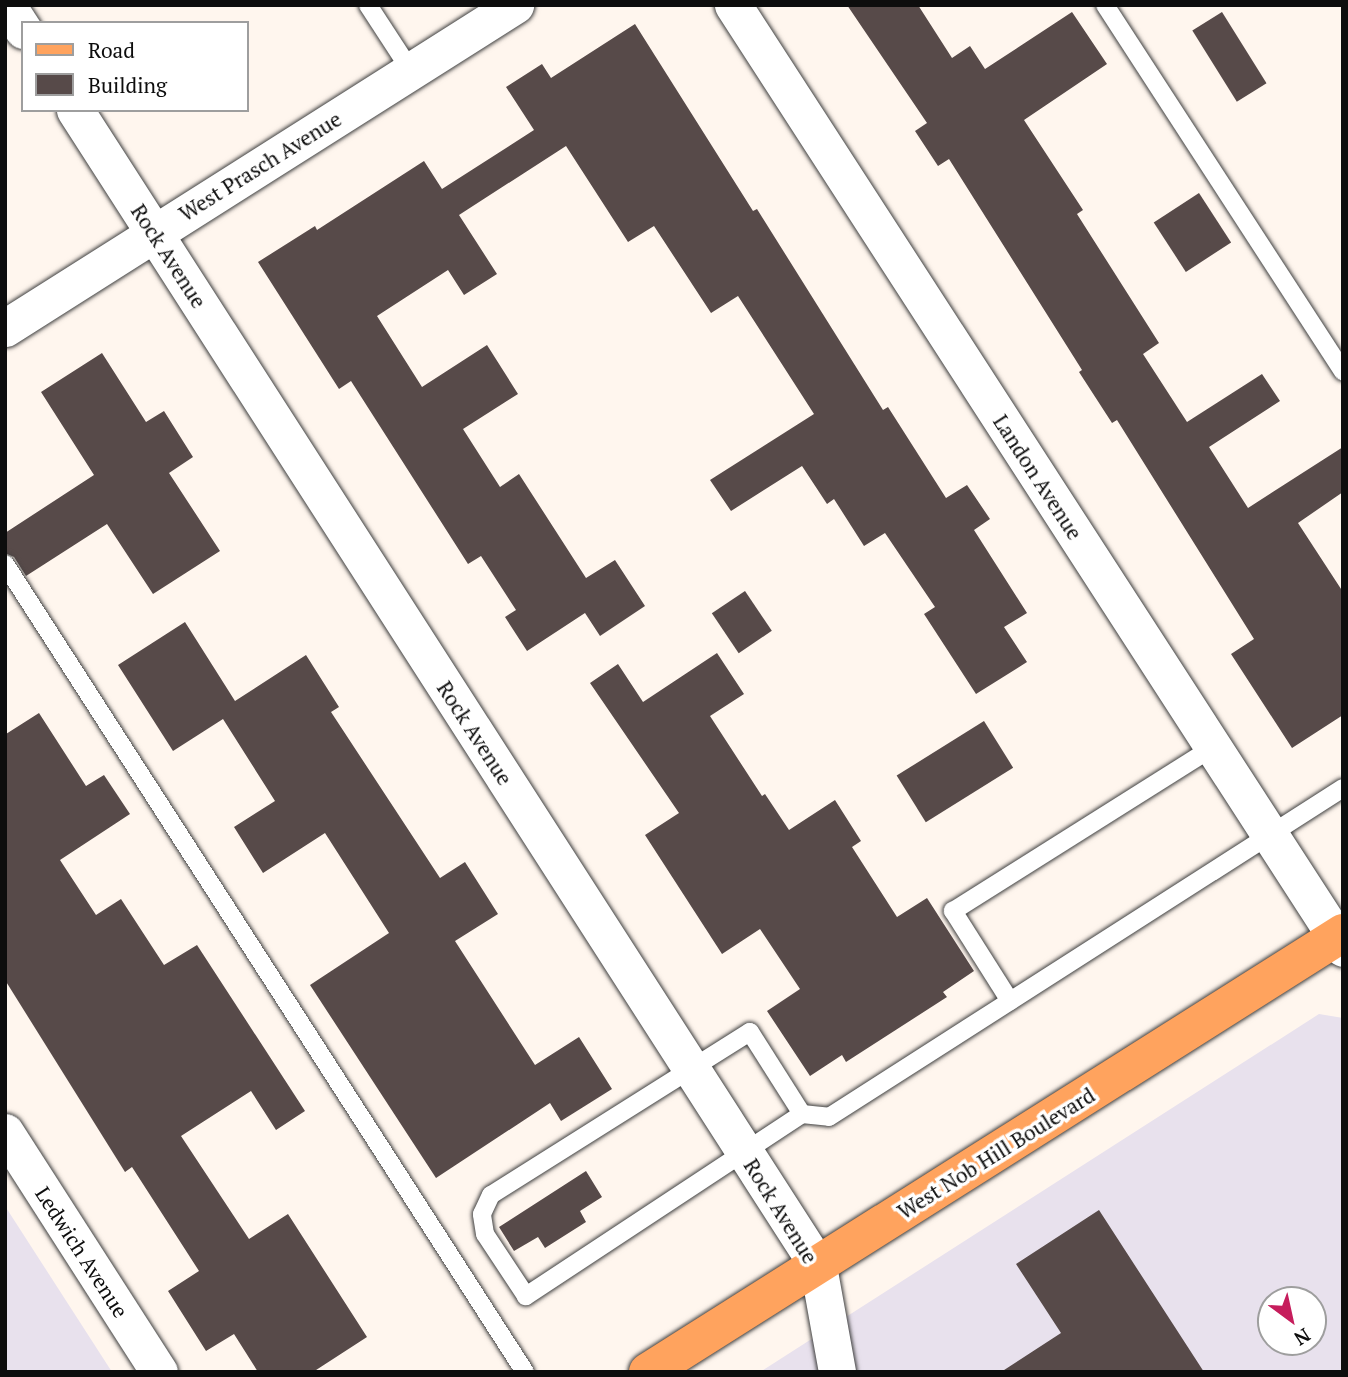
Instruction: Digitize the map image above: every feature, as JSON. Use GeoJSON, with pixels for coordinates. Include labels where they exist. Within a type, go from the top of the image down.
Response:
{"type":"FeatureCollection","features":[{"type":"Feature","properties":{"kind":"main road","name":"West Nob Hill Boulevard"},"geometry":{"type":"LineString","coordinates":[[648,1372],[1340,940]]}},
{"type":"Feature","properties":{"kind":"street"},"geometry":{"type":"LineString","coordinates":[[7,5],[21,27]]}},
{"type":"Feature","properties":{"kind":"street","name":"West Prasch Avenue"},"geometry":{"type":"LineString","coordinates":[[5,328],[515,5]]}},
{"type":"Feature","properties":{"kind":"street","name":"Landon Avenue"},"geometry":{"type":"LineString","coordinates":[[733,5],[1269,835],[1340,940]]}},
{"type":"Feature","properties":{"kind":"street","name":"Rock Avenue"},"geometry":{"type":"LineString","coordinates":[[76,112],[818,1266],[837,1372]]}},
{"type":"Feature","properties":{"kind":"street","name":"Ledwich Avenue"},"geometry":{"type":"LineString","coordinates":[[5,1132],[159,1372]]}},
{"type":"Feature","properties":{"kind":"lane"},"geometry":{"type":"LineString","coordinates":[[368,5],[411,71]]}},
{"type":"Feature","properties":{"kind":"lane"},"geometry":{"type":"LineString","coordinates":[[1105,5],[1343,371]]}},
{"type":"Feature","properties":{"kind":"lane"},"geometry":{"type":"LineString","coordinates":[[5,564],[525,1372]]}},
{"type":"Feature","properties":{"kind":"lane"},"geometry":{"type":"LineString","coordinates":[[1010,1001],[953,911],[1213,747]]}},
{"type":"Feature","properties":{"kind":"lane"},"geometry":{"type":"LineString","coordinates":[[802,1114],[750,1032],[491,1195],[482,1214],[485,1234],[526,1296],[802,1114],[829,1117],[1343,788]]}},
{"type":"Feature","properties":{"kind":"shaded area"},"geometry":{"type":"Polygon","coordinates":[[[1319,1014],[1343,1018],[1343,1372],[760,1372],[1319,1014]]]}},
{"type":"Feature","properties":{"kind":"shaded area"},"geometry":{"type":"Polygon","coordinates":[[[5,1206],[112,1372],[5,1372],[5,1206]]]}},
{"type":"Feature","properties":{"kind":"building"},"geometry":{"type":"Polygon","coordinates":[[[847,5],[918,5],[952,58],[970,46],[985,69],[1072,12],[1107,64],[1024,120],[1083,210],[1077,214],[1159,343],[1143,354],[1187,422],[1262,374],[1280,401],[1209,447],[1248,508],[1343,447],[1343,492],[1298,523],[1343,592],[1343,715],[1292,748],[1231,654],[1254,639],[1117,420],[1112,423],[1079,372],[1082,370],[949,159],[938,166],[915,131],[927,123],[847,5]]]}},
{"type":"Feature","properties":{"kind":"building"},"geometry":{"type":"Polygon","coordinates":[[[1222,12],[1267,83],[1237,102],[1192,31],[1222,12]]]}},
{"type":"Feature","properties":{"kind":"building"},"geometry":{"type":"Polygon","coordinates":[[[635,24],[753,211],[757,209],[883,410],[888,407],[946,498],[967,485],[990,519],[974,530],[1027,613],[1004,627],[1027,662],[976,694],[924,614],[935,607],[885,533],[864,546],[834,499],[827,504],[802,466],[731,511],[710,480],[814,414],[738,296],[711,313],[654,226],[628,242],[566,146],[459,215],[497,274],[464,295],[448,270],[377,316],[422,387],[487,345],[518,394],[463,429],[500,487],[519,474],[586,578],[615,560],[645,606],[600,636],[585,613],[527,651],[505,617],[516,610],[481,556],[468,564],[351,381],[339,389],[258,262],[315,226],[317,230],[424,161],[442,189],[534,130],[506,87],[542,64],[551,78],[635,24]]]}},
{"type":"Feature","properties":{"kind":"building"},"geometry":{"type":"Polygon","coordinates":[[[1199,193],[1231,242],[1186,272],[1154,222],[1199,193]]]}},
{"type":"Feature","properties":{"kind":"building"},"geometry":{"type":"Polygon","coordinates":[[[102,353],[146,422],[164,411],[193,457],[169,473],[220,551],[153,594],[107,524],[26,576],[14,557],[5,553],[5,533],[94,475],[41,392],[102,353]]]}},
{"type":"Feature","properties":{"kind":"building"},"geometry":{"type":"Polygon","coordinates":[[[745,591],[772,631],[739,653],[712,613],[745,591]]]}},
{"type":"Feature","properties":{"kind":"building"},"geometry":{"type":"Polygon","coordinates":[[[185,622],[235,701],[306,655],[339,707],[331,712],[440,878],[465,862],[498,914],[455,941],[535,1065],[579,1037],[612,1089],[561,1121],[550,1103],[436,1178],[310,985],[389,933],[325,833],[263,873],[234,827],[275,801],[223,719],[173,751],[118,665],[185,622]]]}},
{"type":"Feature","properties":{"kind":"building"},"geometry":{"type":"Polygon","coordinates":[[[717,653],[744,694],[710,716],[762,796],[765,794],[789,830],[835,800],[861,841],[852,847],[897,917],[927,898],[974,971],[943,992],[947,997],[846,1062],[842,1055],[810,1076],[767,1011],[800,989],[760,929],[722,954],[645,835],[679,813],[590,683],[618,664],[643,702],[717,653]]]}},
{"type":"Feature","properties":{"kind":"building"},"geometry":{"type":"Polygon","coordinates":[[[39,713],[86,786],[104,775],[130,814],[60,860],[96,915],[121,899],[164,965],[197,945],[305,1111],[276,1130],[251,1091],[181,1136],[249,1239],[288,1214],[367,1337],[313,1372],[258,1372],[234,1334],[206,1351],[168,1291],[199,1271],[132,1167],[125,1172],[5,980],[6,734],[39,713]]]}},
{"type":"Feature","properties":{"kind":"building"},"geometry":{"type":"Polygon","coordinates":[[[984,721],[1013,768],[926,822],[897,776],[984,721]]]}},
{"type":"Feature","properties":{"kind":"building"},"geometry":{"type":"Polygon","coordinates":[[[586,1171],[602,1197],[580,1211],[586,1222],[545,1248],[538,1237],[514,1251],[499,1227],[586,1171]]]}},
{"type":"Feature","properties":{"kind":"building"},"geometry":{"type":"Polygon","coordinates":[[[1099,1210],[1204,1372],[1001,1372],[1061,1333],[1016,1264],[1099,1210]]]}}]}
